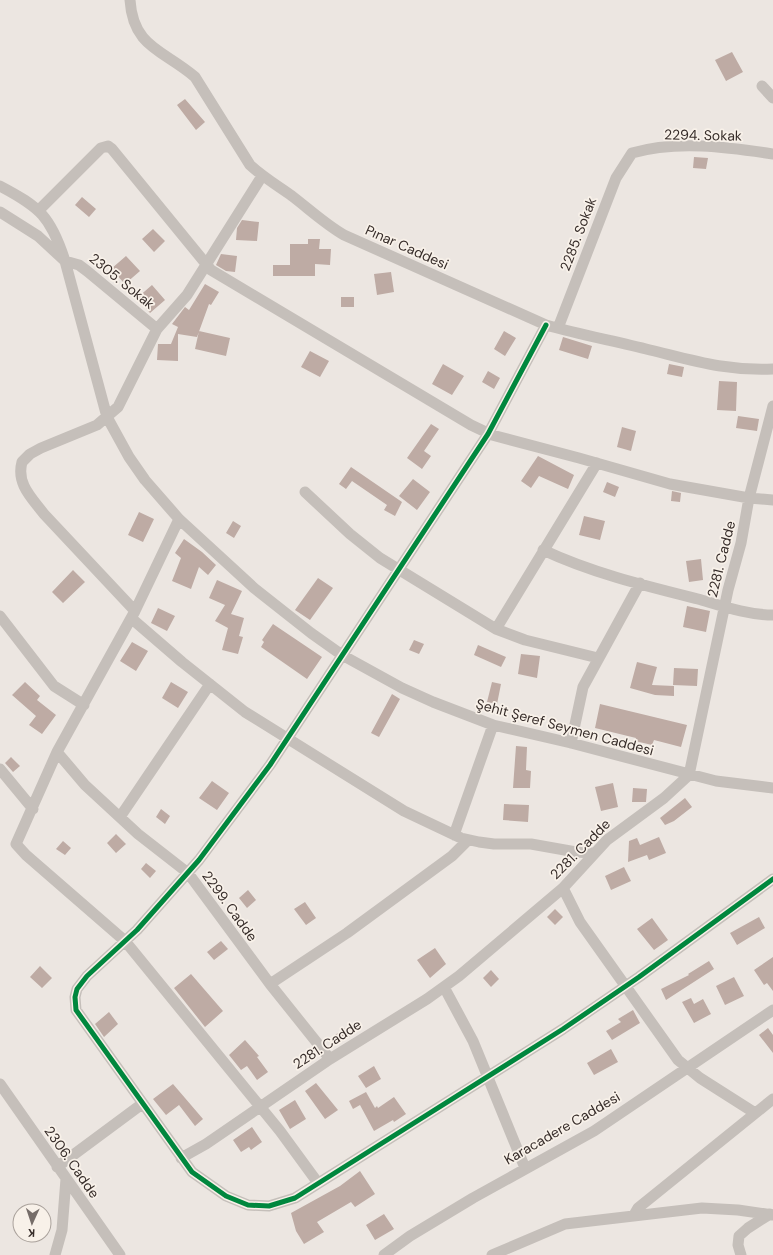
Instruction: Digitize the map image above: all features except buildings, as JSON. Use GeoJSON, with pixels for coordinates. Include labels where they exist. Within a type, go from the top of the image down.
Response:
{"type":"FeatureCollection","features":[{"type":"Feature","properties":{"kind":"street","name":"Pınar Caddesi"},"geometry":{"type":"LineString","coordinates":[[130,0],[134,26],[141,36],[149,45],[182,66],[195,77],[242,154],[262,176],[276,184],[330,227],[344,235],[546,324],[578,335],[649,349],[714,366],[736,369],[773,368]]}},
{"type":"Feature","properties":{"kind":"street"},"geometry":{"type":"LineString","coordinates":[[762,86],[773,98]]}},
{"type":"Feature","properties":{"kind":"street"},"geometry":{"type":"LineString","coordinates":[[39,210],[102,148],[108,146],[211,270],[460,420],[488,434],[670,484],[750,498],[773,500]]}},
{"type":"Feature","properties":{"kind":"street","name":"2294. Sokak"},"geometry":{"type":"LineString","coordinates":[[632,153],[660,148],[692,146],[728,148],[773,154]]}},
{"type":"Feature","properties":{"kind":"street","name":"2285. Sokak"},"geometry":{"type":"LineString","coordinates":[[558,328],[616,178],[632,153]]}},
{"type":"Feature","properties":{"kind":"street"},"geometry":{"type":"LineString","coordinates":[[262,176],[187,295],[157,329],[118,407],[97,425],[30,454],[22,462],[21,480],[44,514],[133,614],[210,684],[245,712],[404,811],[454,835],[468,840],[494,844],[537,844],[576,852],[593,853]]}},
{"type":"Feature","properties":{"kind":"street"},"geometry":{"type":"LineString","coordinates":[[0,186],[39,210],[55,232],[65,261]]}},
{"type":"Feature","properties":{"kind":"street"},"geometry":{"type":"LineString","coordinates":[[0,212],[38,236],[65,261]]}},
{"type":"Feature","properties":{"kind":"street","name":"2305. Sokak"},"geometry":{"type":"LineString","coordinates":[[65,261],[78,265],[87,271],[157,329]]}},
{"type":"Feature","properties":{"kind":"street","name":"Şehit Şeref Seymen Caddesi"},"geometry":{"type":"LineString","coordinates":[[65,261],[107,417],[129,456],[145,480],[179,519],[254,588],[311,633],[342,655],[427,700],[493,725],[571,742],[716,782],[773,788]]}},
{"type":"Feature","properties":{"kind":"street"},"geometry":{"type":"LineString","coordinates":[[546,324],[488,434],[287,739],[212,843],[188,873],[125,941],[87,976],[77,989],[75,1004],[81,1018],[192,1172],[226,1196],[248,1205],[270,1206],[281,1204],[295,1198],[563,1029],[625,987],[773,879]]}},
{"type":"Feature","properties":{"kind":"street","name":"2281. Cadde"},"geometry":{"type":"LineString","coordinates":[[181,1158],[206,1144],[330,1059],[444,987],[480,960],[562,888],[593,853],[607,840],[664,798],[689,775],[725,606],[773,406]]}},
{"type":"Feature","properties":{"kind":"street"},"geometry":{"type":"LineString","coordinates":[[496,629],[597,463]]}},
{"type":"Feature","properties":{"kind":"street"},"geometry":{"type":"LineString","coordinates":[[305,492],[350,534],[398,570],[496,629],[525,640],[598,658]]}},
{"type":"Feature","properties":{"kind":"street"},"geometry":{"type":"LineString","coordinates":[[179,519],[133,614],[57,752],[16,844],[26,855],[125,941],[260,1106],[318,1183]]}},
{"type":"Feature","properties":{"kind":"street"},"geometry":{"type":"LineString","coordinates":[[544,550],[576,565],[756,614],[773,615]]}},
{"type":"Feature","properties":{"kind":"street"},"geometry":{"type":"LineString","coordinates":[[571,742],[583,687],[640,583]]}},
{"type":"Feature","properties":{"kind":"street"},"geometry":{"type":"LineString","coordinates":[[0,616],[54,686],[84,705]]}},
{"type":"Feature","properties":{"kind":"street"},"geometry":{"type":"LineString","coordinates":[[120,817],[210,684]]}},
{"type":"Feature","properties":{"kind":"street"},"geometry":{"type":"LineString","coordinates":[[454,835],[493,725]]}},
{"type":"Feature","properties":{"kind":"street","name":"2299. Cadde"},"geometry":{"type":"LineString","coordinates":[[57,752],[86,785],[120,817],[157,850],[188,873],[270,984],[330,1059]]}},
{"type":"Feature","properties":{"kind":"street"},"geometry":{"type":"LineString","coordinates":[[0,769],[33,808]]}},
{"type":"Feature","properties":{"kind":"street"},"geometry":{"type":"LineString","coordinates":[[270,984],[347,933],[452,856],[468,840]]}},
{"type":"Feature","properties":{"kind":"street"},"geometry":{"type":"LineString","coordinates":[[562,888],[580,922],[672,1053],[686,1068],[755,1113]]}},
{"type":"Feature","properties":{"kind":"street"},"geometry":{"type":"LineString","coordinates":[[444,987],[473,1041],[525,1168]]}},
{"type":"Feature","properties":{"kind":"street","name":"Karacadere Caddesi"},"geometry":{"type":"LineString","coordinates":[[384,1255],[410,1236],[525,1168],[594,1130],[773,1010]]}},
{"type":"Feature","properties":{"kind":"street","name":"2306. Cadde"},"geometry":{"type":"LineString","coordinates":[[0,1084],[120,1255]]}},
{"type":"Feature","properties":{"kind":"street"},"geometry":{"type":"LineString","coordinates":[[634,1215],[638,1208],[773,1099]]}},
{"type":"Feature","properties":{"kind":"street"},"geometry":{"type":"LineString","coordinates":[[57,1167],[142,1104]]}},
{"type":"Feature","properties":{"kind":"street"},"geometry":{"type":"LineString","coordinates":[[55,1255],[62,1230],[66,1179]]}},
{"type":"Feature","properties":{"kind":"street"},"geometry":{"type":"LineString","coordinates":[[492,1255],[565,1224],[702,1208],[772,1214]]}},
{"type":"Feature","properties":{"kind":"street"},"geometry":{"type":"LineString","coordinates":[[740,1255],[738,1245],[739,1236],[748,1228],[772,1214]]}},
{"type":"Feature","properties":{"kind":"cycle path"},"geometry":{"type":"LineString","coordinates":[[546,325],[488,434],[270,765],[199,860],[137,930],[87,976],[77,989],[75,997],[76,1010],[192,1172],[226,1196],[248,1205],[269,1206],[295,1198],[563,1029],[639,977],[773,879]]}}]}
